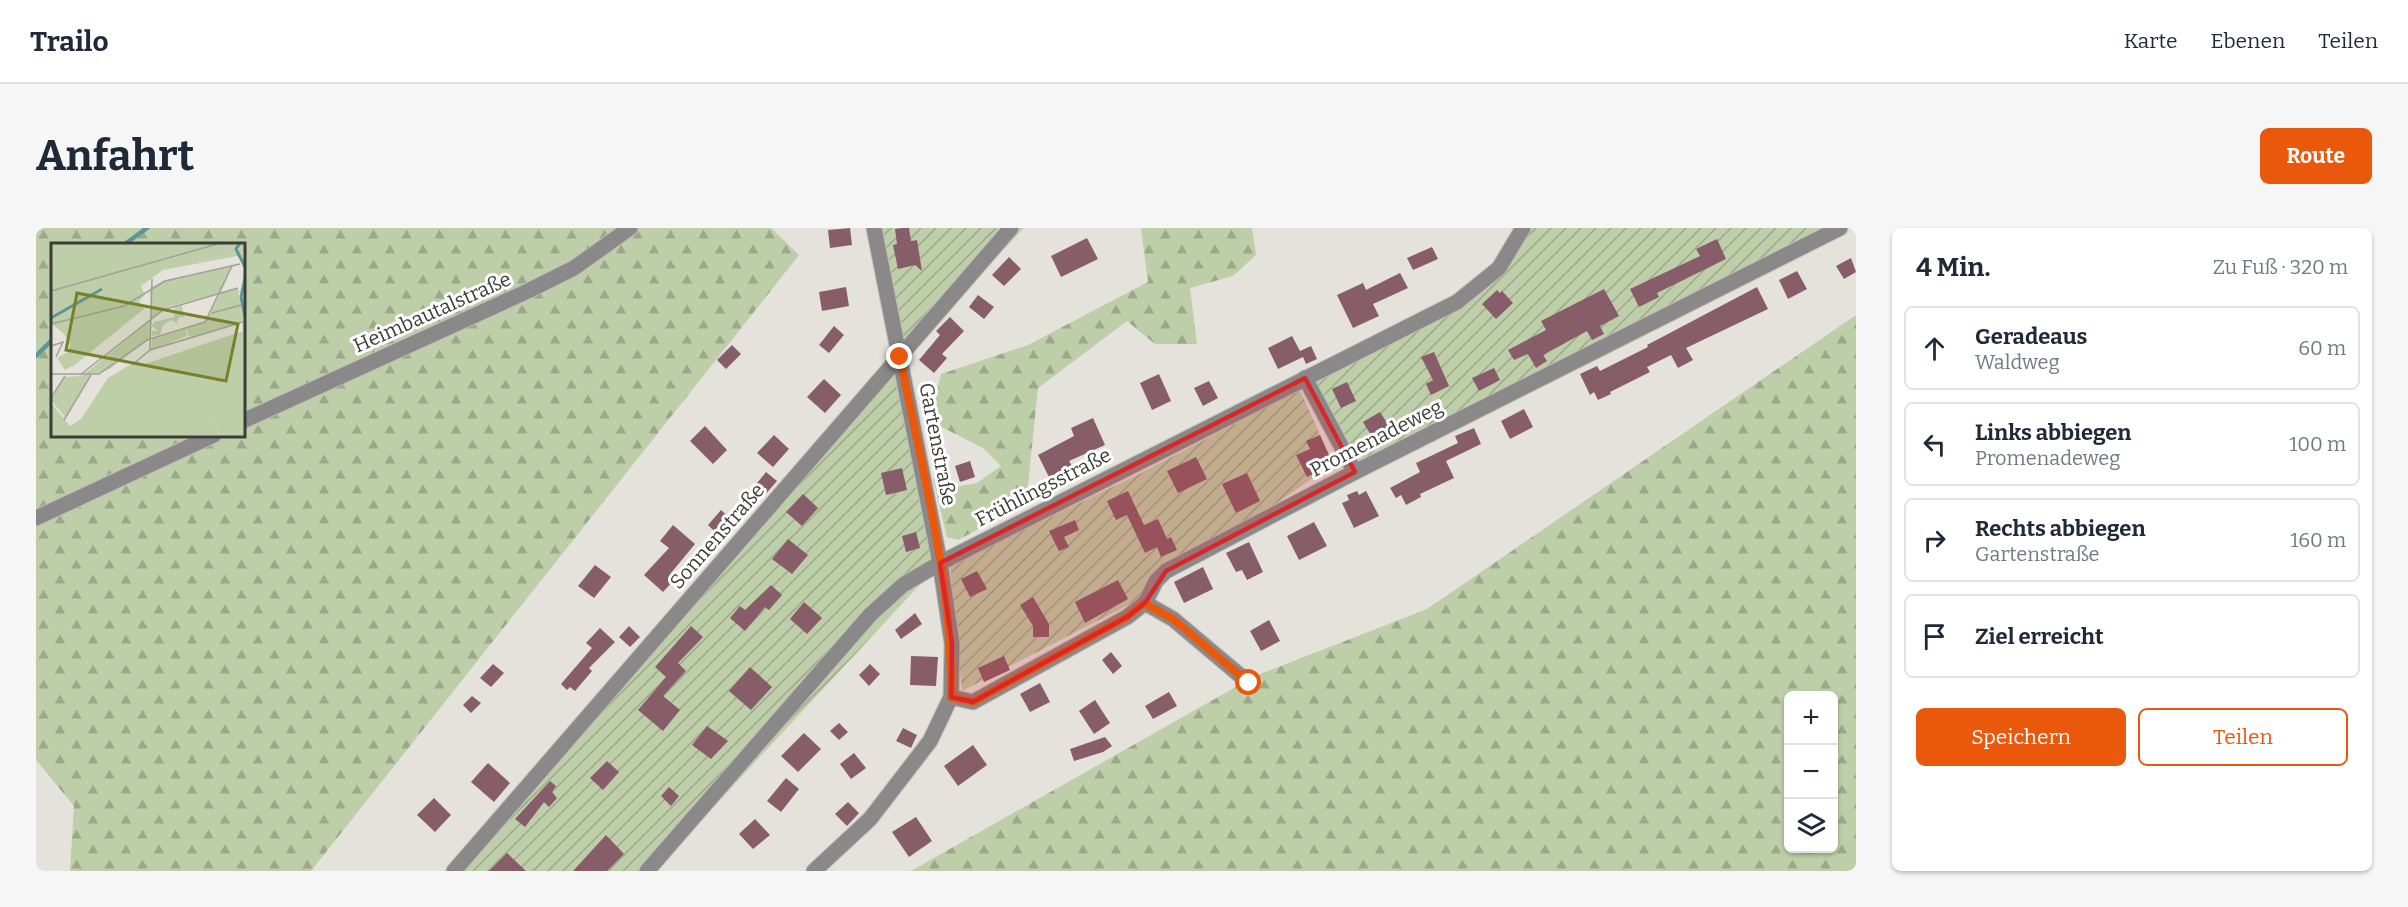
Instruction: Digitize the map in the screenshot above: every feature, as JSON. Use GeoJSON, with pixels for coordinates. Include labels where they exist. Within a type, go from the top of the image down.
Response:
{"type":"FeatureCollection","features":[{"type":"Feature","properties":{"kind":"street","name":"Heimbautalstraße"},"geometry":{"type":"LineString","coordinates":[[244,421],[528,291],[574,268],[630,228]]}},
{"type":"Feature","properties":{"kind":"street","name":"Gartenstraße"},"geometry":{"type":"LineString","coordinates":[[814,871],[870,819],[930,741],[951,697],[952,644],[940,563],[874,228]]}},
{"type":"Feature","properties":{"kind":"street","name":"Sonnenstraße"},"geometry":{"type":"LineString","coordinates":[[454,871],[1011,228]]}},
{"type":"Feature","properties":{"kind":"street","name":"Frühlingsstraße"},"geometry":{"type":"LineString","coordinates":[[647,871],[870,615],[903,585],[940,563],[1457,302],[1499,268],[1523,228]]}},
{"type":"Feature","properties":{"kind":"street","name":"Promenadeweg"},"geometry":{"type":"LineString","coordinates":[[951,697],[973,702],[1127,617],[1144,603],[1156,581],[1166,572],[1355,472],[1840,228]]}},
{"type":"Feature","properties":{"kind":"street"},"geometry":{"type":"LineString","coordinates":[[1305,378],[1355,472]]}},
{"type":"Feature","properties":{"kind":"street"},"geometry":{"type":"LineString","coordinates":[[36,518],[212,436]]}},
{"type":"Feature","properties":{"kind":"street"},"geometry":{"type":"LineString","coordinates":[[1144,603],[1173,619],[1249,683]]}},
{"type":"Feature","properties":{"kind":"highlighted area"},"geometry":{"type":"Polygon","coordinates":[[[1305,378],[1355,472],[1166,571],[1145,603],[1127,617],[973,702],[951,697],[952,644],[940,563],[1305,378]]]}},
{"type":"Feature","properties":{"kind":"green space"},"geometry":{"type":"Polygon","coordinates":[[[36,228],[771,228],[799,255],[311,871],[70,871],[74,806],[36,760],[36,228]]]}},
{"type":"Feature","properties":{"kind":"green space"},"geometry":{"type":"Polygon","coordinates":[[[872,228],[1024,228],[900,357],[872,228]]]}},
{"type":"Feature","properties":{"kind":"green space"},"geometry":{"type":"Polygon","coordinates":[[[1141,228],[1252,228],[1256,255],[1233,276],[1190,288],[1197,344],[1155,344],[1127,321],[1038,388],[1026,504],[958,540],[947,537],[933,479],[943,475],[954,487],[977,483],[1001,466],[983,448],[930,421],[941,374],[1028,345],[1148,282],[1141,228]]]}},
{"type":"Feature","properties":{"kind":"green space"},"geometry":{"type":"Polygon","coordinates":[[[1523,228],[1840,228],[1355,472],[1305,378],[1457,302],[1499,268],[1523,228]]]}},
{"type":"Feature","properties":{"kind":"green space"},"geometry":{"type":"Polygon","coordinates":[[[1856,315],[1856,871],[911,871],[1255,676],[1427,609],[1856,315]]]}},
{"type":"Feature","properties":{"kind":"green space"},"geometry":{"type":"Polygon","coordinates":[[[900,357],[940,563],[654,871],[454,871],[900,357]]]}},
{"type":"Feature","properties":{"kind":"green space"},"geometry":{"type":"Polygon","coordinates":[[[1300,390],[1333,464],[1136,601],[962,691],[950,566],[1139,474],[1300,390]]]}},
{"type":"Feature","properties":{"kind":"building"},"geometry":{"type":"Polygon","coordinates":[[[850,228],[852,245],[830,248],[828,230],[850,228]]]}},
{"type":"Feature","properties":{"kind":"building"},"geometry":{"type":"Polygon","coordinates":[[[909,228],[911,241],[917,240],[922,271],[915,265],[898,269],[893,245],[897,244],[895,229],[909,228]]]}},
{"type":"Feature","properties":{"kind":"building"},"geometry":{"type":"Polygon","coordinates":[[[1087,238],[1098,259],[1061,277],[1051,256],[1087,238]]]}},
{"type":"Feature","properties":{"kind":"building"},"geometry":{"type":"Polygon","coordinates":[[[1717,239],[1726,259],[1657,293],[1659,297],[1639,307],[1630,289],[1700,256],[1696,249],[1717,239]]]}},
{"type":"Feature","properties":{"kind":"building"},"geometry":{"type":"Polygon","coordinates":[[[1432,247],[1438,259],[1413,270],[1407,258],[1432,247]]]}},
{"type":"Feature","properties":{"kind":"building"},"geometry":{"type":"Polygon","coordinates":[[[1009,257],[1021,269],[1004,286],[992,275],[1009,257]]]}},
{"type":"Feature","properties":{"kind":"building"},"geometry":{"type":"Polygon","coordinates":[[[1851,258],[1856,272],[1844,279],[1836,266],[1851,258]]]}},
{"type":"Feature","properties":{"kind":"building"},"geometry":{"type":"Polygon","coordinates":[[[1797,271],[1807,289],[1788,299],[1779,280],[1797,271]]]}},
{"type":"Feature","properties":{"kind":"building"},"geometry":{"type":"Polygon","coordinates":[[[1400,273],[1408,288],[1373,304],[1379,316],[1353,328],[1337,295],[1363,283],[1366,290],[1400,273]]]}},
{"type":"Feature","properties":{"kind":"building"},"geometry":{"type":"Polygon","coordinates":[[[846,287],[849,306],[822,311],[819,292],[846,287]]]}},
{"type":"Feature","properties":{"kind":"building"},"geometry":{"type":"Polygon","coordinates":[[[1757,287],[1768,309],[1686,348],[1693,360],[1678,368],[1671,355],[1647,367],[1650,372],[1610,392],[1611,394],[1598,400],[1594,392],[1590,395],[1580,374],[1597,366],[1600,371],[1757,287]]]}},
{"type":"Feature","properties":{"kind":"building"},"geometry":{"type":"Polygon","coordinates":[[[1604,289],[1619,316],[1600,326],[1604,334],[1592,340],[1587,331],[1543,355],[1547,361],[1536,368],[1528,354],[1514,360],[1508,350],[1546,330],[1541,321],[1604,289]]]}},
{"type":"Feature","properties":{"kind":"building"},"geometry":{"type":"Polygon","coordinates":[[[1497,290],[1500,293],[1502,291],[1513,303],[1496,319],[1482,304],[1497,290]]]}},
{"type":"Feature","properties":{"kind":"building"},"geometry":{"type":"Polygon","coordinates":[[[978,295],[994,307],[984,319],[969,307],[978,295]]]}},
{"type":"Feature","properties":{"kind":"building"},"geometry":{"type":"Polygon","coordinates":[[[950,317],[964,331],[942,354],[947,358],[934,373],[919,360],[940,335],[936,331],[950,317]]]}},
{"type":"Feature","properties":{"kind":"building"},"geometry":{"type":"Polygon","coordinates":[[[834,326],[844,335],[829,353],[819,345],[834,326]]]}},
{"type":"Feature","properties":{"kind":"building"},"geometry":{"type":"Polygon","coordinates":[[[1292,336],[1300,351],[1311,346],[1317,359],[1306,364],[1303,357],[1278,369],[1268,348],[1292,336]]]}},
{"type":"Feature","properties":{"kind":"building"},"geometry":{"type":"Polygon","coordinates":[[[732,345],[741,354],[726,369],[717,360],[732,345]]]}},
{"type":"Feature","properties":{"kind":"building"},"geometry":{"type":"Polygon","coordinates":[[[1434,352],[1449,386],[1431,395],[1426,384],[1433,380],[1421,357],[1434,352]]]}},
{"type":"Feature","properties":{"kind":"building"},"geometry":{"type":"Polygon","coordinates":[[[1494,368],[1500,380],[1479,391],[1472,378],[1494,368]]]}},
{"type":"Feature","properties":{"kind":"building"},"geometry":{"type":"Polygon","coordinates":[[[1159,374],[1171,401],[1152,410],[1140,383],[1159,374]]]}},
{"type":"Feature","properties":{"kind":"building"},"geometry":{"type":"Polygon","coordinates":[[[824,379],[841,395],[825,413],[807,397],[824,379]]]}},
{"type":"Feature","properties":{"kind":"building"},"geometry":{"type":"Polygon","coordinates":[[[1209,381],[1218,398],[1203,406],[1194,388],[1209,381]]]}},
{"type":"Feature","properties":{"kind":"building"},"geometry":{"type":"Polygon","coordinates":[[[1347,382],[1356,401],[1341,408],[1332,389],[1347,382]]]}},
{"type":"Feature","properties":{"kind":"building"},"geometry":{"type":"Polygon","coordinates":[[[1524,409],[1533,427],[1510,439],[1501,421],[1524,409]]]}},
{"type":"Feature","properties":{"kind":"building"},"geometry":{"type":"Polygon","coordinates":[[[1380,412],[1389,426],[1372,437],[1363,422],[1380,412]]]}},
{"type":"Feature","properties":{"kind":"building"},"geometry":{"type":"Polygon","coordinates":[[[1093,418],[1105,445],[1069,461],[1072,466],[1049,477],[1038,455],[1074,436],[1071,428],[1093,418]]]}},
{"type":"Feature","properties":{"kind":"building"},"geometry":{"type":"Polygon","coordinates":[[[705,426],[727,450],[713,464],[690,441],[705,426]]]}},
{"type":"Feature","properties":{"kind":"building"},"geometry":{"type":"Polygon","coordinates":[[[1474,428],[1481,444],[1446,461],[1454,478],[1420,494],[1421,497],[1406,505],[1401,495],[1396,498],[1390,488],[1420,472],[1416,463],[1458,443],[1455,436],[1474,428]]]}},
{"type":"Feature","properties":{"kind":"building"},"geometry":{"type":"Polygon","coordinates":[[[774,435],[789,449],[773,467],[757,453],[774,435]]]}},
{"type":"Feature","properties":{"kind":"building"},"geometry":{"type":"Polygon","coordinates":[[[1320,435],[1333,464],[1307,477],[1296,455],[1310,449],[1306,441],[1320,435]]]}},
{"type":"Feature","properties":{"kind":"building"},"geometry":{"type":"Polygon","coordinates":[[[1196,457],[1207,479],[1178,493],[1167,471],[1196,457]]]}},
{"type":"Feature","properties":{"kind":"building"},"geometry":{"type":"Polygon","coordinates":[[[970,461],[975,477],[960,482],[955,466],[970,461]]]}},
{"type":"Feature","properties":{"kind":"building"},"geometry":{"type":"Polygon","coordinates":[[[902,468],[907,490],[886,495],[881,473],[902,468]]]}},
{"type":"Feature","properties":{"kind":"building"},"geometry":{"type":"Polygon","coordinates":[[[766,472],[777,481],[763,497],[753,488],[766,472]]]}},
{"type":"Feature","properties":{"kind":"building"},"geometry":{"type":"Polygon","coordinates":[[[1247,473],[1260,501],[1236,513],[1222,484],[1247,473]]]}},
{"type":"Feature","properties":{"kind":"building"},"geometry":{"type":"Polygon","coordinates":[[[1128,491],[1144,525],[1158,519],[1167,539],[1171,537],[1177,550],[1161,557],[1157,547],[1145,553],[1127,515],[1116,520],[1107,501],[1128,491]]]}},
{"type":"Feature","properties":{"kind":"building"},"geometry":{"type":"Polygon","coordinates":[[[1357,491],[1359,495],[1366,491],[1379,516],[1354,528],[1342,503],[1349,500],[1347,495],[1357,491]]]}},
{"type":"Feature","properties":{"kind":"building"},"geometry":{"type":"Polygon","coordinates":[[[803,494],[818,508],[802,526],[786,512],[803,494]]]}},
{"type":"Feature","properties":{"kind":"building"},"geometry":{"type":"Polygon","coordinates":[[[721,510],[732,520],[721,533],[716,533],[708,525],[721,510]]]}},
{"type":"Feature","properties":{"kind":"building"},"geometry":{"type":"Polygon","coordinates":[[[1075,520],[1079,530],[1064,537],[1069,547],[1059,551],[1049,531],[1075,520]]]}},
{"type":"Feature","properties":{"kind":"building"},"geometry":{"type":"Polygon","coordinates":[[[1314,522],[1327,546],[1299,560],[1287,536],[1314,522]]]}},
{"type":"Feature","properties":{"kind":"building"},"geometry":{"type":"Polygon","coordinates":[[[673,525],[695,544],[671,573],[676,578],[663,592],[644,575],[669,548],[660,541],[673,525]]]}},
{"type":"Feature","properties":{"kind":"building"},"geometry":{"type":"Polygon","coordinates":[[[916,532],[920,548],[906,552],[902,536],[916,532]]]}},
{"type":"Feature","properties":{"kind":"building"},"geometry":{"type":"Polygon","coordinates":[[[788,539],[808,555],[792,574],[772,559],[788,539]]]}},
{"type":"Feature","properties":{"kind":"building"},"geometry":{"type":"Polygon","coordinates":[[[1249,542],[1263,572],[1247,580],[1242,570],[1236,572],[1226,553],[1249,542]]]}},
{"type":"Feature","properties":{"kind":"building"},"geometry":{"type":"Polygon","coordinates":[[[595,565],[611,577],[594,598],[578,586],[595,565]]]}},
{"type":"Feature","properties":{"kind":"building"},"geometry":{"type":"Polygon","coordinates":[[[1203,567],[1213,589],[1184,603],[1174,582],[1203,567]]]}},
{"type":"Feature","properties":{"kind":"building"},"geometry":{"type":"Polygon","coordinates":[[[977,571],[987,589],[970,597],[961,579],[977,571]]]}},
{"type":"Feature","properties":{"kind":"building"},"geometry":{"type":"Polygon","coordinates":[[[1118,580],[1128,599],[1085,623],[1075,602],[1118,580]]]}},
{"type":"Feature","properties":{"kind":"building"},"geometry":{"type":"Polygon","coordinates":[[[771,585],[782,595],[769,610],[765,607],[745,631],[730,618],[740,606],[745,610],[771,585]]]}},
{"type":"Feature","properties":{"kind":"building"},"geometry":{"type":"Polygon","coordinates":[[[1033,597],[1049,624],[1049,637],[1033,637],[1033,626],[1020,605],[1033,597]]]}},
{"type":"Feature","properties":{"kind":"building"},"geometry":{"type":"Polygon","coordinates":[[[804,602],[822,618],[807,634],[790,619],[804,602]]]}},
{"type":"Feature","properties":{"kind":"building"},"geometry":{"type":"Polygon","coordinates":[[[915,613],[922,624],[901,639],[895,630],[915,613]]]}},
{"type":"Feature","properties":{"kind":"building"},"geometry":{"type":"Polygon","coordinates":[[[1269,620],[1280,641],[1261,651],[1250,631],[1269,620]]]}},
{"type":"Feature","properties":{"kind":"building"},"geometry":{"type":"Polygon","coordinates":[[[629,626],[640,637],[630,647],[619,637],[629,626]]]}},
{"type":"Feature","properties":{"kind":"building"},"geometry":{"type":"Polygon","coordinates":[[[691,626],[703,637],[678,663],[686,671],[663,696],[680,710],[663,731],[638,710],[666,677],[655,667],[691,626]]]}},
{"type":"Feature","properties":{"kind":"building"},"geometry":{"type":"Polygon","coordinates":[[[600,628],[615,642],[589,668],[592,671],[575,691],[570,687],[567,690],[561,684],[592,648],[586,643],[600,628]]]}},
{"type":"Feature","properties":{"kind":"building"},"geometry":{"type":"Polygon","coordinates":[[[1111,652],[1122,666],[1113,674],[1102,660],[1111,652]]]}},
{"type":"Feature","properties":{"kind":"building"},"geometry":{"type":"Polygon","coordinates":[[[911,656],[938,657],[936,686],[910,685],[911,656]]]}},
{"type":"Feature","properties":{"kind":"building"},"geometry":{"type":"Polygon","coordinates":[[[1004,656],[1010,670],[984,682],[978,668],[1004,656]]]}},
{"type":"Feature","properties":{"kind":"building"},"geometry":{"type":"Polygon","coordinates":[[[493,664],[504,673],[491,687],[480,678],[493,664]]]}},
{"type":"Feature","properties":{"kind":"building"},"geometry":{"type":"Polygon","coordinates":[[[870,664],[880,674],[869,686],[859,675],[870,664]]]}},
{"type":"Feature","properties":{"kind":"building"},"geometry":{"type":"Polygon","coordinates":[[[750,667],[772,687],[751,710],[729,691],[750,667]]]}},
{"type":"Feature","properties":{"kind":"building"},"geometry":{"type":"Polygon","coordinates":[[[1040,683],[1050,702],[1030,712],[1020,694],[1040,683]]]}},
{"type":"Feature","properties":{"kind":"building"},"geometry":{"type":"Polygon","coordinates":[[[1169,692],[1177,706],[1153,719],[1145,706],[1169,692]]]}},
{"type":"Feature","properties":{"kind":"building"},"geometry":{"type":"Polygon","coordinates":[[[472,696],[481,703],[471,713],[463,705],[472,696]]]}},
{"type":"Feature","properties":{"kind":"building"},"geometry":{"type":"Polygon","coordinates":[[[1095,700],[1110,723],[1094,734],[1079,711],[1095,700]]]}},
{"type":"Feature","properties":{"kind":"building"},"geometry":{"type":"Polygon","coordinates":[[[839,723],[848,732],[839,740],[830,731],[839,723]]]}},
{"type":"Feature","properties":{"kind":"building"},"geometry":{"type":"Polygon","coordinates":[[[707,726],[728,741],[711,759],[692,745],[707,726]]]}},
{"type":"Feature","properties":{"kind":"building"},"geometry":{"type":"Polygon","coordinates":[[[903,728],[917,735],[911,748],[896,741],[903,728]]]}},
{"type":"Feature","properties":{"kind":"building"},"geometry":{"type":"Polygon","coordinates":[[[804,733],[821,749],[798,772],[781,756],[804,733]]]}},
{"type":"Feature","properties":{"kind":"building"},"geometry":{"type":"Polygon","coordinates":[[[1105,737],[1112,746],[1103,752],[1074,761],[1070,749],[1105,737]]]}},
{"type":"Feature","properties":{"kind":"building"},"geometry":{"type":"Polygon","coordinates":[[[973,745],[987,765],[958,786],[944,766],[973,745]]]}},
{"type":"Feature","properties":{"kind":"building"},"geometry":{"type":"Polygon","coordinates":[[[854,753],[866,768],[851,779],[840,764],[854,753]]]}},
{"type":"Feature","properties":{"kind":"building"},"geometry":{"type":"Polygon","coordinates":[[[607,761],[619,772],[603,790],[590,778],[607,761]]]}},
{"type":"Feature","properties":{"kind":"building"},"geometry":{"type":"Polygon","coordinates":[[[488,763],[510,783],[494,802],[471,782],[488,763]]]}},
{"type":"Feature","properties":{"kind":"building"},"geometry":{"type":"Polygon","coordinates":[[[786,778],[799,789],[781,812],[767,801],[786,778]]]}},
{"type":"Feature","properties":{"kind":"building"},"geometry":{"type":"Polygon","coordinates":[[[550,781],[556,786],[552,792],[557,798],[549,807],[544,802],[525,827],[515,819],[550,781]]]}},
{"type":"Feature","properties":{"kind":"building"},"geometry":{"type":"Polygon","coordinates":[[[669,787],[679,796],[671,806],[661,796],[669,787]]]}},
{"type":"Feature","properties":{"kind":"building"},"geometry":{"type":"Polygon","coordinates":[[[434,798],[451,815],[435,832],[417,815],[434,798]]]}},
{"type":"Feature","properties":{"kind":"building"},"geometry":{"type":"Polygon","coordinates":[[[848,802],[859,813],[847,826],[835,814],[848,802]]]}},
{"type":"Feature","properties":{"kind":"building"},"geometry":{"type":"Polygon","coordinates":[[[916,817],[932,841],[909,857],[892,832],[916,817]]]}},
{"type":"Feature","properties":{"kind":"building"},"geometry":{"type":"Polygon","coordinates":[[[755,819],[770,835],[753,849],[739,834],[755,819]]]}},
{"type":"Feature","properties":{"kind":"building"},"geometry":{"type":"Polygon","coordinates":[[[606,835],[624,854],[607,871],[573,871],[606,835]]]}},
{"type":"Feature","properties":{"kind":"building"},"geometry":{"type":"Polygon","coordinates":[[[507,853],[526,871],[489,871],[507,853]]]}},
{"type":"Feature","properties":{"kind":"waterway"},"geometry":{"type":"LineString","coordinates":[[126,243],[147,228]]}},
{"type":"Feature","properties":{"kind":"waterway"},"geometry":{"type":"LineString","coordinates":[[36,356],[51,341]]}},
{"type":"Feature","properties":{"kind":"route"},"geometry":{"type":"LineString","coordinates":[[900,357],[940,563],[952,644],[951,697],[973,702],[1127,617],[1144,603],[1173,619],[1249,683]]}}]}
